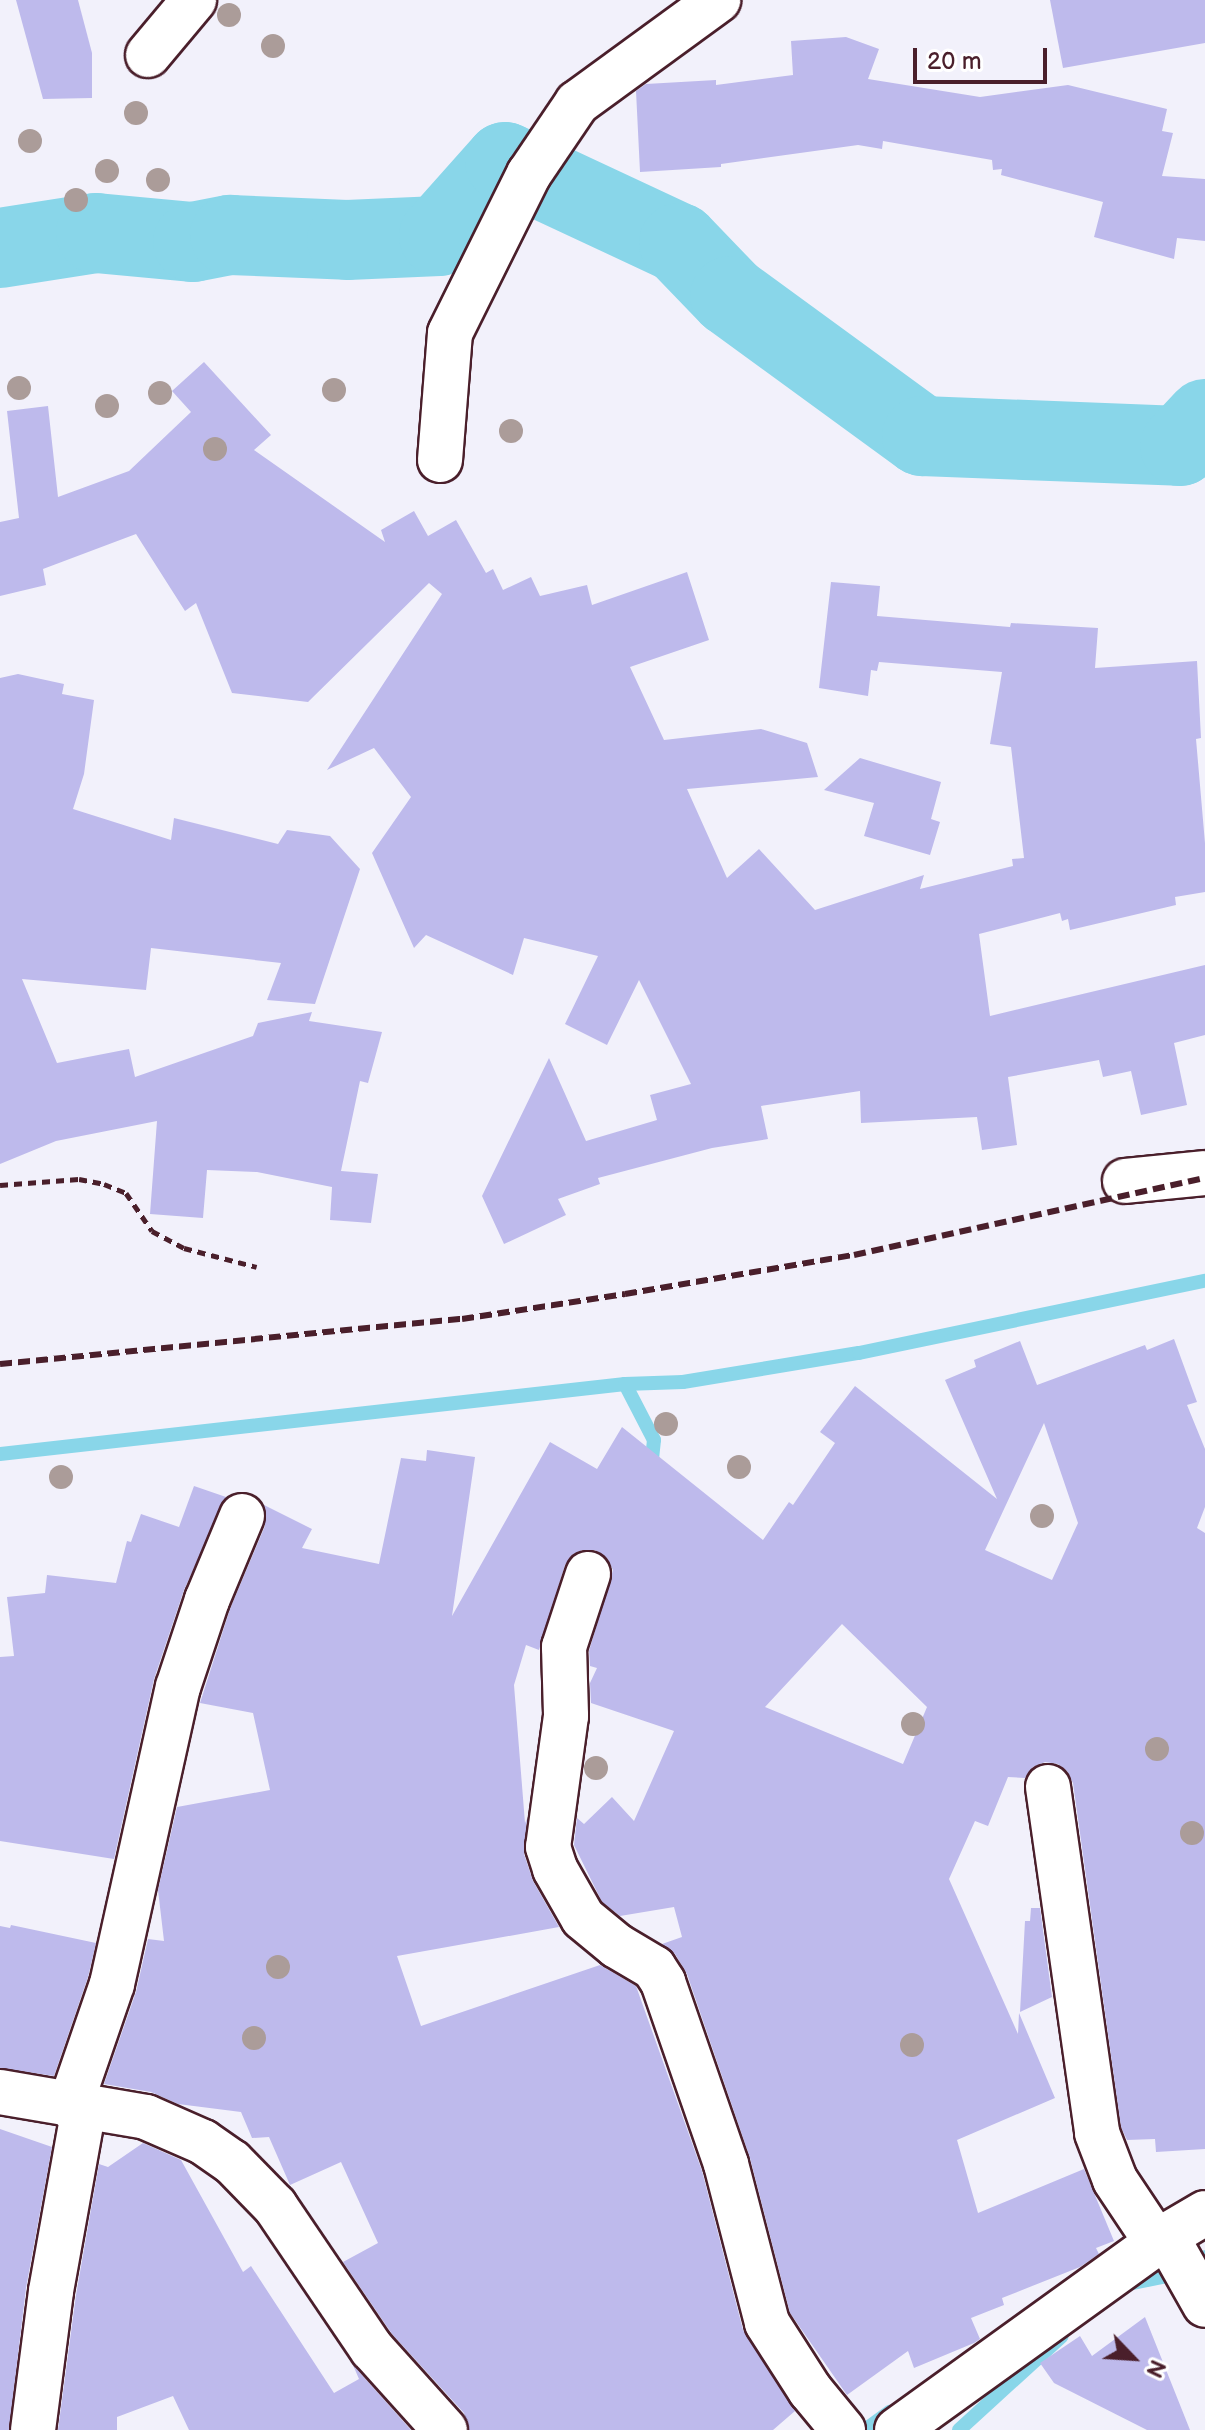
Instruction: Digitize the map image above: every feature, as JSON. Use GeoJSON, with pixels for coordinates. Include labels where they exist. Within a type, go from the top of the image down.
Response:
{"type":"FeatureCollection","features":[{"type":"Feature","properties":{"kind":"street"},"geometry":{"type":"LineString","coordinates":[[148,55],[194,0]]}},
{"type":"Feature","properties":{"kind":"street"},"geometry":{"type":"LineString","coordinates":[[440,460],[450,333],[529,174],[577,103],[718,0]]}},
{"type":"Feature","properties":{"kind":"street"},"geometry":{"type":"LineString","coordinates":[[1125,1181],[1205,1173]]}},
{"type":"Feature","properties":{"kind":"street"},"geometry":{"type":"LineString","coordinates":[[70,2106],[112,1984],[178,1687],[207,1600],[242,1516]]}},
{"type":"Feature","properties":{"kind":"street"},"geometry":{"type":"LineString","coordinates":[[588,1574],[564,1647],[566,1716],[548,1847],[555,1869],[583,1918],[617,1946],[654,1968],[663,1982],[726,2164],[767,2323],[810,2390],[843,2430]]}},
{"type":"Feature","properties":{"kind":"street"},"geometry":{"type":"LineString","coordinates":[[1048,1787],[1097,2133],[1115,2180],[1162,2240],[1205,2305]]}},
{"type":"Feature","properties":{"kind":"street"},"geometry":{"type":"LineString","coordinates":[[0,2092],[146,2117],[203,2142],[232,2162],[275,2206],[372,2349],[445,2430]]}},
{"type":"Feature","properties":{"kind":"street"},"geometry":{"type":"LineString","coordinates":[[33,2430],[51,2291],[83,2114],[70,2106]]}},
{"type":"Feature","properties":{"kind":"street"},"geometry":{"type":"LineString","coordinates":[[897,2430],[1162,2240],[1205,2213]]}},
{"type":"Feature","properties":{"kind":"path"},"geometry":{"type":"LineString","coordinates":[[0,1185],[79,1179],[104,1184],[126,1193],[152,1231],[184,1248],[257,1267]]}},
{"type":"Feature","properties":{"kind":"building"},"geometry":{"type":"Polygon","coordinates":[[[16,0],[78,0],[92,53],[92,98],[43,99],[16,0]]]}},
{"type":"Feature","properties":{"kind":"building"},"geometry":{"type":"Polygon","coordinates":[[[1050,0],[1205,0],[1205,43],[1063,68],[1050,0]]]}},
{"type":"Feature","properties":{"kind":"building"},"geometry":{"type":"Polygon","coordinates":[[[846,37],[879,49],[868,79],[980,97],[1068,85],[1167,109],[1162,131],[1173,133],[1162,176],[1205,179],[1205,241],[1177,238],[1174,259],[1094,237],[1103,202],[1001,175],[1002,169],[993,170],[992,160],[883,141],[882,149],[858,145],[721,164],[721,167],[640,172],[636,91],[646,84],[716,80],[716,85],[793,75],[791,41],[846,37]]]}},
{"type":"Feature","properties":{"kind":"building"},"geometry":{"type":"Polygon","coordinates":[[[204,362],[271,435],[254,450],[385,542],[381,530],[414,511],[428,536],[456,520],[486,573],[493,569],[503,590],[531,577],[540,596],[587,585],[592,605],[687,572],[709,640],[630,667],[664,740],[761,729],[807,743],[818,777],[687,789],[727,878],[759,849],[815,910],[924,875],[920,889],[1013,866],[1012,859],[1024,858],[1011,747],[990,744],[1002,672],[879,662],[877,671],[871,670],[868,696],[819,688],[831,582],[880,586],[877,616],[1010,627],[1011,623],[1098,628],[1095,668],[1197,661],[1201,738],[1196,739],[1205,843],[1205,892],[1175,897],[1176,905],[1070,930],[1068,919],[1062,921],[1060,913],[979,934],[990,1016],[1205,965],[1205,1035],[1174,1043],[1187,1105],[1141,1115],[1131,1071],[1103,1077],[1099,1060],[1008,1077],[1017,1145],[982,1150],[977,1117],[861,1123],[860,1091],[761,1106],[768,1139],[712,1148],[598,1178],[600,1184],[558,1199],[566,1215],[504,1244],[482,1196],[549,1058],[586,1141],[657,1120],[650,1095],[691,1084],[639,980],[607,1045],[565,1024],[598,956],[524,938],[513,975],[426,935],[414,948],[372,853],[411,797],[374,748],[327,770],[442,594],[429,583],[308,702],[232,693],[196,603],[185,611],[136,534],[43,569],[46,585],[0,596],[0,522],[19,518],[7,411],[48,406],[58,497],[129,471],[191,412],[172,391],[204,362]]]}},
{"type":"Feature","properties":{"kind":"building"},"geometry":{"type":"Polygon","coordinates":[[[18,674],[64,684],[62,694],[94,700],[84,774],[73,809],[171,840],[174,818],[278,844],[287,830],[330,836],[360,869],[315,1004],[267,1000],[281,963],[151,948],[146,990],[22,979],[57,1063],[129,1049],[135,1077],[253,1036],[258,1023],[312,1012],[309,1021],[382,1032],[368,1083],[360,1081],[341,1171],[378,1174],[371,1223],[330,1220],[332,1187],[257,1172],[207,1170],[203,1218],[150,1214],[157,1121],[56,1141],[0,1164],[0,678],[18,674]]]}},
{"type":"Feature","properties":{"kind":"building"},"geometry":{"type":"Polygon","coordinates":[[[860,758],[941,782],[931,819],[940,822],[930,855],[864,836],[874,803],[824,790],[860,758]]]}},
{"type":"Feature","properties":{"kind":"building"},"geometry":{"type":"Polygon","coordinates":[[[1174,1339],[1197,1402],[1187,1405],[1205,1449],[1205,1507],[1197,1528],[1205,1533],[1205,2149],[1156,2152],[1155,2139],[1127,2140],[1121,2127],[1073,1783],[1067,1771],[1058,1764],[1045,1762],[1033,1767],[1025,1778],[1008,1777],[988,1826],[975,1821],[949,1879],[1018,2034],[1019,2013],[1055,2098],[957,2140],[978,2213],[1084,2169],[1114,2241],[1096,2248],[1099,2254],[1080,2267],[1002,2298],[1004,2305],[971,2318],[980,2339],[914,2368],[908,2351],[847,2395],[790,2313],[750,2158],[687,1974],[675,1954],[662,1944],[682,1937],[674,1907],[620,1916],[602,1902],[574,1845],[577,1818],[584,1824],[612,1797],[634,1821],[674,1731],[591,1703],[590,1683],[597,1668],[590,1666],[589,1651],[613,1570],[607,1558],[595,1550],[582,1550],[572,1555],[565,1565],[539,1650],[526,1645],[514,1685],[525,1823],[527,1819],[524,1854],[533,1881],[559,1927],[397,1956],[421,2026],[600,1965],[636,1986],[702,2171],[743,2330],[795,2411],[773,2430],[469,2430],[464,2413],[392,2334],[343,2262],[378,2243],[341,2162],[290,2185],[269,2137],[252,2138],[241,2112],[178,2104],[151,2092],[104,2084],[136,1992],[148,1939],[164,1941],[158,1890],[177,1807],[270,1790],[253,1713],[200,1703],[230,1609],[265,1526],[264,1505],[312,1529],[302,1548],[379,1564],[401,1458],[426,1461],[427,1450],[475,1457],[452,1616],[550,1442],[597,1469],[622,1427],[763,1540],[789,1502],[793,1505],[835,1443],[820,1432],[855,1386],[997,1499],[945,1380],[976,1367],[974,1360],[1020,1341],[1037,1385],[1145,1345],[1147,1350],[1174,1339]],[[1044,1423],[985,1550],[1052,1580],[1078,1523],[1044,1423]],[[842,1624],[765,1707],[903,1764],[927,1707],[842,1624]]]}},
{"type":"Feature","properties":{"kind":"building"},"geometry":{"type":"Polygon","coordinates":[[[194,1486],[226,1497],[184,1590],[154,1679],[114,1859],[0,1841],[0,1657],[14,1656],[7,1597],[45,1593],[47,1575],[116,1583],[127,1541],[131,1542],[141,1514],[179,1527],[194,1486]]]}},
{"type":"Feature","properties":{"kind":"building"},"geometry":{"type":"Polygon","coordinates":[[[1031,1908],[1040,1908],[1052,1997],[1020,2012],[1025,1921],[1030,1921],[1031,1908]]]}},
{"type":"Feature","properties":{"kind":"building"},"geometry":{"type":"Polygon","coordinates":[[[11,1925],[96,1943],[88,1977],[54,2076],[0,2068],[0,1926],[10,1928],[11,1925]]]}},
{"type":"Feature","properties":{"kind":"building"},"geometry":{"type":"Polygon","coordinates":[[[0,2129],[52,2147],[26,2288],[9,2430],[0,2430],[0,2129]]]}},
{"type":"Feature","properties":{"kind":"building"},"geometry":{"type":"Polygon","coordinates":[[[143,2143],[181,2160],[243,2272],[251,2266],[334,2393],[359,2379],[353,2365],[411,2430],[189,2430],[173,2396],[117,2417],[117,2430],[58,2430],[76,2295],[99,2164],[108,2167],[143,2143]]]}},
{"type":"Feature","properties":{"kind":"building"},"geometry":{"type":"Polygon","coordinates":[[[1145,2317],[1190,2430],[1147,2430],[1054,2383],[1040,2363],[1080,2336],[1092,2356],[1145,2317]]]}},
{"type":"Feature","properties":{"kind":"waterway"},"geometry":{"type":"LineString","coordinates":[[0,248],[96,233],[193,242],[230,235],[347,240],[439,236],[505,162],[679,243],[730,296],[922,436],[1180,446],[1205,419]]}},
{"type":"Feature","properties":{"kind":"waterway"},"geometry":{"type":"LineString","coordinates":[[0,1454],[625,1384],[683,1382],[859,1353],[1205,1281]]}},
{"type":"Feature","properties":{"kind":"waterway"},"geometry":{"type":"LineString","coordinates":[[625,1384],[654,1440],[651,1468]]}},
{"type":"Feature","properties":{"kind":"waterway"},"geometry":{"type":"LineString","coordinates":[[1128,2284],[1186,2272],[1205,2257]]}},
{"type":"Feature","properties":{"kind":"waterway"},"geometry":{"type":"LineString","coordinates":[[959,2430],[1062,2336]]}},
{"type":"Feature","properties":{"kind":"waterway"},"geometry":{"type":"LineString","coordinates":[[865,2430],[890,2412]]}},
{"type":"Feature","properties":{"kind":"railway"},"geometry":{"type":"LineString","coordinates":[[0,1364],[462,1319],[625,1294],[854,1255],[1205,1178]]}}]}
